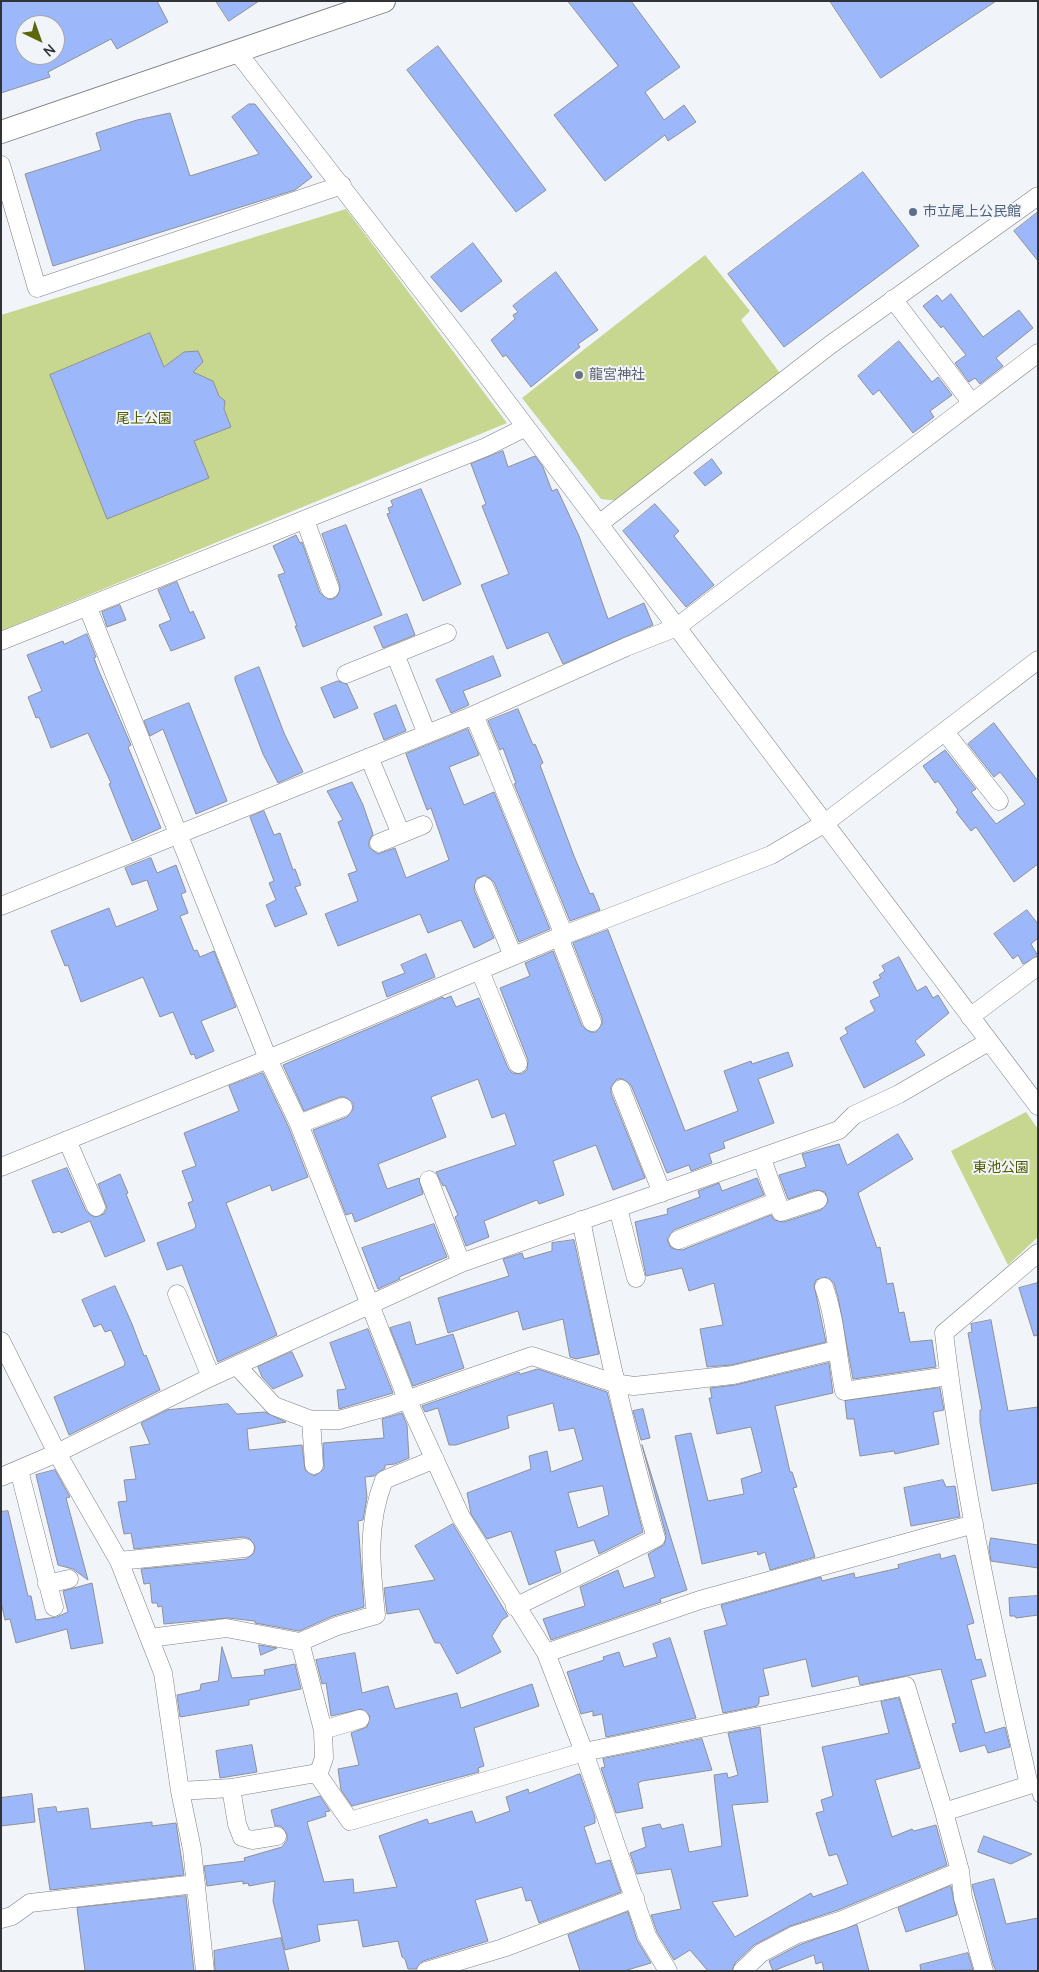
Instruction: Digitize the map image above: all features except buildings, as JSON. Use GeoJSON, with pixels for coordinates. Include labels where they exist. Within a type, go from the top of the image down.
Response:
{"type":"FeatureCollection","features":[{"type":"Feature","properties":{"kind":"street"},"geometry":{"type":"LineString","coordinates":[[1,132],[238,53],[384,1]]}},
{"type":"Feature","properties":{"kind":"street"},"geometry":{"type":"LineString","coordinates":[[238,53],[342,185],[526,427],[1038,1106]]}},
{"type":"Feature","properties":{"kind":"street"},"geometry":{"type":"LineString","coordinates":[[1,165],[38,288],[342,185]]}},
{"type":"Feature","properties":{"kind":"street"},"geometry":{"type":"LineString","coordinates":[[599,524],[830,345],[1038,196]]}},
{"type":"Feature","properties":{"kind":"street"},"geometry":{"type":"LineString","coordinates":[[893,299],[971,402]]}},
{"type":"Feature","properties":{"kind":"street"},"geometry":{"type":"LineString","coordinates":[[1,906],[474,715],[626,647],[677,627],[1038,353]]}},
{"type":"Feature","properties":{"kind":"street"},"geometry":{"type":"LineString","coordinates":[[1,642],[486,446],[526,427]]}},
{"type":"Feature","properties":{"kind":"street"},"geometry":{"type":"LineString","coordinates":[[305,520],[330,589]]}},
{"type":"Feature","properties":{"kind":"street"},"geometry":{"type":"LineString","coordinates":[[88,608],[177,836],[268,1059],[299,1124],[406,1399],[461,1517],[515,1607],[546,1653],[584,1752],[647,1936],[668,1971]]}},
{"type":"Feature","properties":{"kind":"street"},"geometry":{"type":"LineString","coordinates":[[346,674],[446,633]]}},
{"type":"Feature","properties":{"kind":"street"},"geometry":{"type":"LineString","coordinates":[[395,654],[427,734]]}},
{"type":"Feature","properties":{"kind":"street"},"geometry":{"type":"LineString","coordinates":[[1,1166],[268,1059],[562,936],[771,855],[825,823],[1038,660]]}},
{"type":"Feature","properties":{"kind":"street"},"geometry":{"type":"LineString","coordinates":[[474,715],[562,936],[592,1022]]}},
{"type":"Feature","properties":{"kind":"street"},"geometry":{"type":"LineString","coordinates":[[944,732],[998,801]]}},
{"type":"Feature","properties":{"kind":"street"},"geometry":{"type":"LineString","coordinates":[[368,757],[401,834]]}},
{"type":"Feature","properties":{"kind":"street"},"geometry":{"type":"LineString","coordinates":[[379,843],[423,825]]}},
{"type":"Feature","properties":{"kind":"street"},"geometry":{"type":"LineString","coordinates":[[484,886],[513,956]]}},
{"type":"Feature","properties":{"kind":"street"},"geometry":{"type":"LineString","coordinates":[[970,1016],[1038,966]]}},
{"type":"Feature","properties":{"kind":"street"},"geometry":{"type":"LineString","coordinates":[[480,970],[518,1064]]}},
{"type":"Feature","properties":{"kind":"street"},"geometry":{"type":"LineString","coordinates":[[1,1477],[57,1453],[210,1373],[237,1366],[368,1304],[461,1263],[762,1159],[839,1130],[854,1115],[898,1094],[988,1042]]}},
{"type":"Feature","properties":{"kind":"street"},"geometry":{"type":"LineString","coordinates":[[621,1089],[662,1193]]}},
{"type":"Feature","properties":{"kind":"street"},"geometry":{"type":"LineString","coordinates":[[299,1124],[343,1108]]}},
{"type":"Feature","properties":{"kind":"street"},"geometry":{"type":"LineString","coordinates":[[67,1140],[96,1207]]}},
{"type":"Feature","properties":{"kind":"street"},"geometry":{"type":"LineString","coordinates":[[762,1159],[780,1212],[818,1200]]}},
{"type":"Feature","properties":{"kind":"street"},"geometry":{"type":"LineString","coordinates":[[429,1180],[461,1263]]}},
{"type":"Feature","properties":{"kind":"street"},"geometry":{"type":"LineString","coordinates":[[678,1240],[776,1202]]}},
{"type":"Feature","properties":{"kind":"street"},"geometry":{"type":"LineString","coordinates":[[618,1208],[636,1278]]}},
{"type":"Feature","properties":{"kind":"street"},"geometry":{"type":"LineString","coordinates":[[515,1607],[656,1538],[633,1460],[614,1383],[582,1220]]}},
{"type":"Feature","properties":{"kind":"street"},"geometry":{"type":"LineString","coordinates":[[944,1812],[1035,1787],[988,1608],[949,1376],[944,1333],[1038,1254]]}},
{"type":"Feature","properties":{"kind":"street"},"geometry":{"type":"LineString","coordinates":[[824,1287],[833,1312],[836,1350],[844,1391],[949,1376]]}},
{"type":"Feature","properties":{"kind":"street"},"geometry":{"type":"LineString","coordinates":[[178,1294],[210,1373]]}},
{"type":"Feature","properties":{"kind":"street"},"geometry":{"type":"LineString","coordinates":[[1,1341],[57,1453],[119,1561],[164,1673],[180,1791],[196,1884],[205,1971]]}},
{"type":"Feature","properties":{"kind":"street"},"geometry":{"type":"LineString","coordinates":[[237,1366],[274,1406],[311,1420],[339,1420],[532,1356],[614,1383],[634,1386],[733,1375],[836,1350]]}},
{"type":"Feature","properties":{"kind":"street"},"geometry":{"type":"LineString","coordinates":[[311,1420],[314,1465]]}},
{"type":"Feature","properties":{"kind":"street"},"geometry":{"type":"LineString","coordinates":[[150,1638],[226,1628],[300,1642],[337,1626],[376,1615],[370,1537],[380,1490],[384,1480],[435,1459]]}},
{"type":"Feature","properties":{"kind":"street"},"geometry":{"type":"LineString","coordinates":[[19,1470],[54,1607]]}},
{"type":"Feature","properties":{"kind":"street"},"geometry":{"type":"LineString","coordinates":[[546,1653],[700,1600],[860,1554],[974,1524]]}},
{"type":"Feature","properties":{"kind":"street"},"geometry":{"type":"LineString","coordinates":[[119,1561],[245,1548]]}},
{"type":"Feature","properties":{"kind":"street"},"geometry":{"type":"LineString","coordinates":[[47,1584],[69,1579]]}},
{"type":"Feature","properties":{"kind":"street"},"geometry":{"type":"LineString","coordinates":[[300,1642],[323,1730],[324,1758],[318,1775]]}},
{"type":"Feature","properties":{"kind":"street"},"geometry":{"type":"LineString","coordinates":[[180,1791],[231,1788],[311,1774],[318,1775],[350,1821],[584,1752],[906,1686],[944,1812],[960,1871],[963,1898],[984,1971]]}},
{"type":"Feature","properties":{"kind":"street"},"geometry":{"type":"LineString","coordinates":[[323,1730],[360,1719]]}},
{"type":"Feature","properties":{"kind":"street"},"geometry":{"type":"LineString","coordinates":[[231,1788],[237,1824],[242,1837],[252,1840],[278,1836]]}},
{"type":"Feature","properties":{"kind":"street"},"geometry":{"type":"LineString","coordinates":[[742,1971],[761,1953],[795,1935],[842,1920],[960,1871]]}},
{"type":"Feature","properties":{"kind":"street"},"geometry":{"type":"LineString","coordinates":[[1,1919],[12,1916],[30,1903],[196,1884]]}},
{"type":"Feature","properties":{"kind":"street"},"geometry":{"type":"LineString","coordinates":[[426,1971],[503,1948],[635,1898]]}},
{"type":"Feature","properties":{"kind":"green space","name":"尾上公園"},"geometry":{"type":"Polygon","coordinates":[[[346,209],[507,423],[1,631],[1,315],[346,209]]]}},
{"type":"Feature","properties":{"kind":"green space"},"geometry":{"type":"Polygon","coordinates":[[[705,255],[750,311],[741,320],[782,376],[619,501],[601,499],[522,398],[705,255]]]}},
{"type":"Feature","properties":{"kind":"green space","name":"東池公園"},"geometry":{"type":"Polygon","coordinates":[[[1026,1112],[1038,1129],[1038,1237],[1008,1265],[951,1151],[1026,1112]]]}},
{"type":"Feature","properties":{"kind":"place","name":"市立尾上公民館"},"geometry":{"type":"Point","coordinates":[913,212]}},
{"type":"Feature","properties":{"kind":"place","name":"龍宮神社"},"geometry":{"type":"Point","coordinates":[579,375]}}]}
